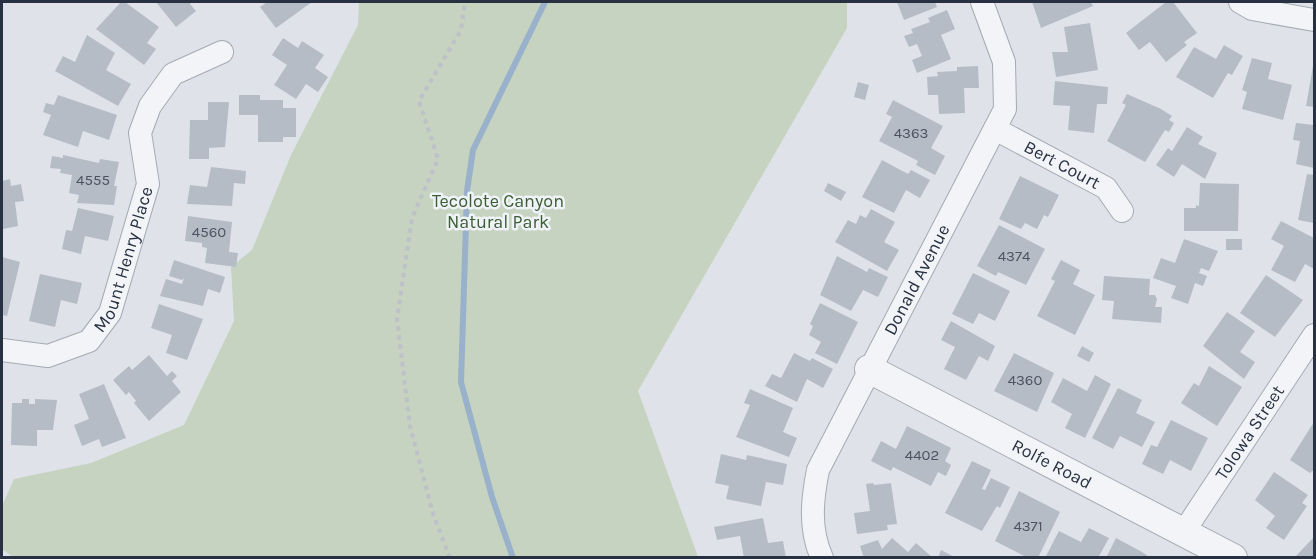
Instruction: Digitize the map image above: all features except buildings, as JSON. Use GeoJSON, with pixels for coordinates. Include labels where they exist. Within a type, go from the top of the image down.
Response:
{"type":"FeatureCollection","features":[{"type":"Feature","properties":{"kind":"street","name":"Donald Avenue"},"geometry":{"type":"LineString","coordinates":[[822,558],[815,543],[812,500],[818,470],[1005,109],[1004,62],[982,2]]}},
{"type":"Feature","properties":{"kind":"street"},"geometry":{"type":"LineString","coordinates":[[1240,2],[1252,9],[1314,20]]}},
{"type":"Feature","properties":{"kind":"street","name":"Mount Henry Place"},"geometry":{"type":"LineString","coordinates":[[2,350],[48,356],[89,341],[110,313],[148,184],[140,133],[150,106],[173,74],[222,52]]}},
{"type":"Feature","properties":{"kind":"street","name":"Bert Court"},"geometry":{"type":"LineString","coordinates":[[996,129],[1106,188],[1122,211]]}},
{"type":"Feature","properties":{"kind":"street","name":"Tolowa Street"},"geometry":{"type":"LineString","coordinates":[[1185,530],[1314,335]]}},
{"type":"Feature","properties":{"kind":"street","name":"Rolfe Road"},"geometry":{"type":"LineString","coordinates":[[869,369],[1185,530],[1233,558]]}},
{"type":"Feature","properties":{"kind":"path"},"geometry":{"type":"LineString","coordinates":[[450,558],[433,514],[410,426],[397,319],[412,218],[438,159],[428,135],[419,101],[461,30],[465,2]]}},
{"type":"Feature","properties":{"kind":"green space","name":"Tecolote Canyon Natural Park"},"geometry":{"type":"Polygon","coordinates":[[[359,2],[847,2],[847,28],[638,391],[698,557],[14,558],[2,549],[2,506],[14,479],[91,463],[184,425],[234,321],[231,267],[252,250],[291,155],[358,25],[359,2]]]}},
{"type":"Feature","properties":{"kind":"waterway"},"geometry":{"type":"LineString","coordinates":[[513,558],[492,497],[461,382],[467,191],[473,150],[545,2]]}}]}
